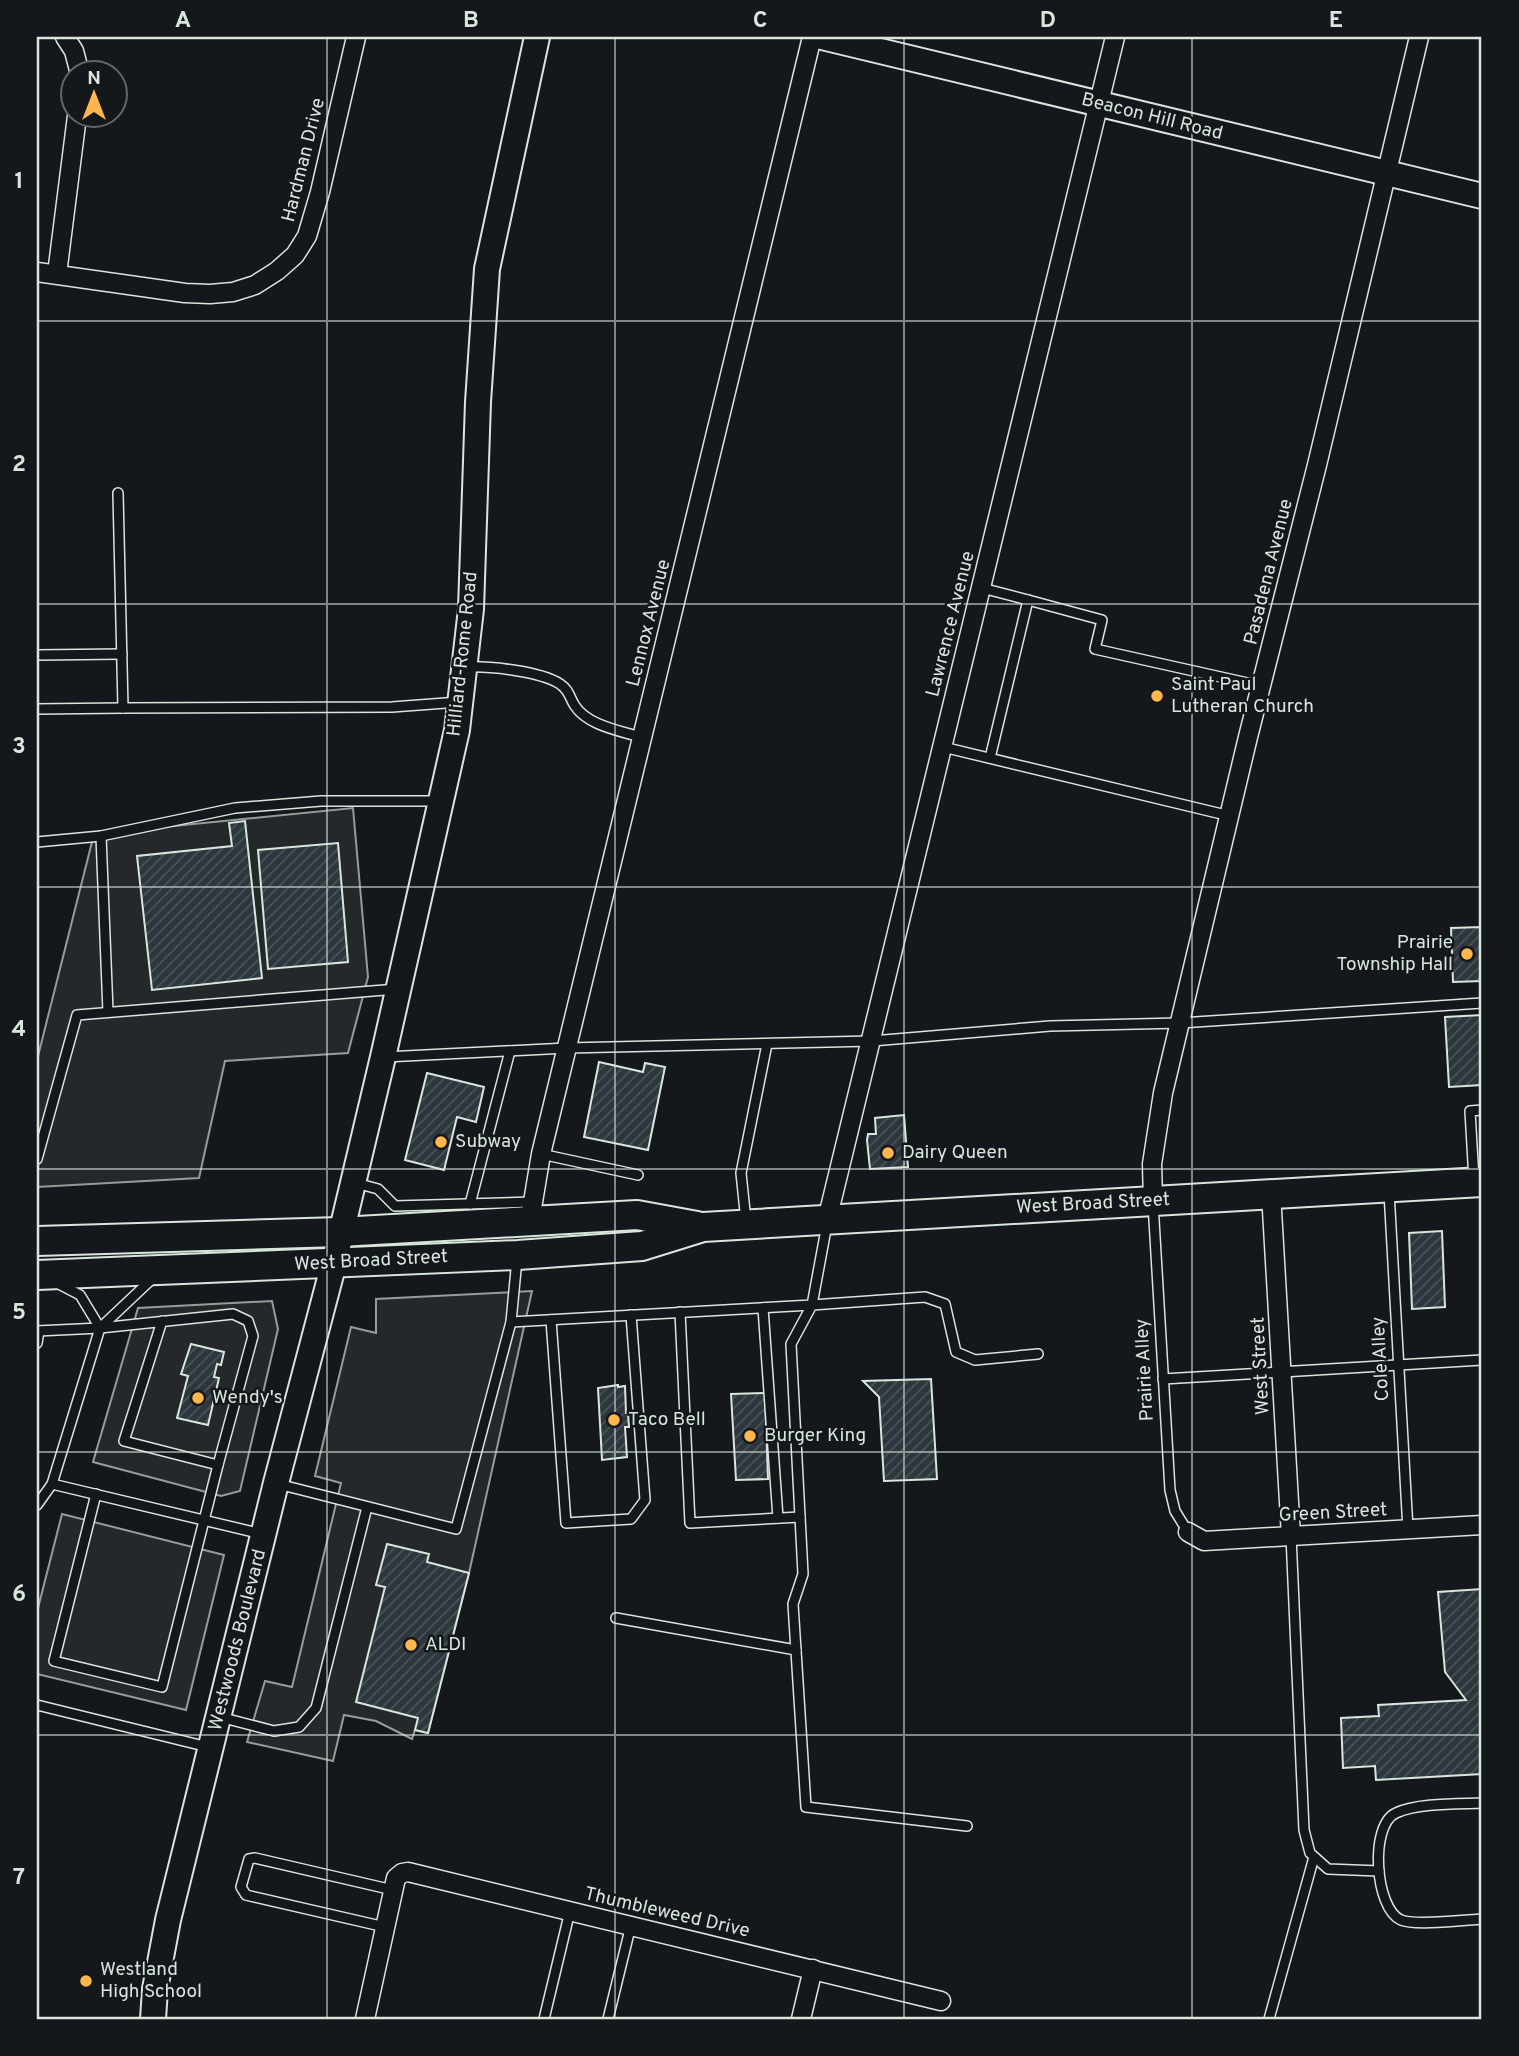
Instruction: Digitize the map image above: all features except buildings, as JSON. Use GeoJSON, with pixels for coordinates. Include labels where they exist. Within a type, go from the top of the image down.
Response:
{"type":"FeatureCollection","features":[{"type":"Feature","properties":{"kind":"main road","name":"West Broad Street"},"geometry":{"type":"LineString","coordinates":[[37,1241],[340,1232],[531,1211],[636,1215],[703,1227],[1478,1182]]}},
{"type":"Feature","properties":{"kind":"main road","name":"West Broad Street"},"geometry":{"type":"LineString","coordinates":[[39,1275],[517,1255],[642,1246],[703,1227]]}},
{"type":"Feature","properties":{"kind":"street"},"geometry":{"type":"LineString","coordinates":[[65,37],[76,60]]}},
{"type":"Feature","properties":{"kind":"street","name":"Hardman Drive"},"geometry":{"type":"LineString","coordinates":[[37,272],[184,293],[210,294],[233,292],[255,285],[278,271],[295,255],[307,236],[320,192],[356,37]]}},
{"type":"Feature","properties":{"kind":"street","name":"Hilliard-Rome Road"},"geometry":{"type":"LineString","coordinates":[[334,1263],[457,730],[471,609],[478,402],[487,269],[537,37]]}},
{"type":"Feature","properties":{"kind":"street","name":"Lennox Avenue"},"geometry":{"type":"LineString","coordinates":[[531,1211],[541,1154],[811,37]]}},
{"type":"Feature","properties":{"kind":"street","name":"Beacon Hill Road"},"geometry":{"type":"LineString","coordinates":[[822,37],[1482,197]]}},
{"type":"Feature","properties":{"kind":"street","name":"Lawrence Avenue"},"geometry":{"type":"LineString","coordinates":[[827,1220],[1115,37]]}},
{"type":"Feature","properties":{"kind":"street","name":"Pasadena Avenue"},"geometry":{"type":"LineString","coordinates":[[1153,1201],[1153,1152],[1163,1093],[1419,37]]}},
{"type":"Feature","properties":{"kind":"street"},"geometry":{"type":"LineString","coordinates":[[57,274],[75,130]]}},
{"type":"Feature","properties":{"kind":"street","name":"West Street"},"geometry":{"type":"LineString","coordinates":[[1271,1193],[1292,1536]]}},
{"type":"Feature","properties":{"kind":"street","name":"Westwoods Boulevard"},"geometry":{"type":"LineString","coordinates":[[153,2019],[155,1989],[168,1920],[276,1483],[334,1263]]}},
{"type":"Feature","properties":{"kind":"street","name":"Green Street"},"geometry":{"type":"LineString","coordinates":[[1188,1532],[1203,1541],[1482,1525]]}},
{"type":"Feature","properties":{"kind":"street","name":"Thumbleweed Drive"},"geometry":{"type":"LineString","coordinates":[[393,1890],[401,1873],[408,1872],[942,2001]]}},
{"type":"Feature","properties":{"kind":"street"},"geometry":{"type":"LineString","coordinates":[[365,2019],[393,1890]]}},
{"type":"Feature","properties":{"kind":"street"},"geometry":{"type":"LineString","coordinates":[[801,2019],[813,1969]]}},
{"type":"Feature","properties":{"kind":"lane"},"geometry":{"type":"LineString","coordinates":[[118,493],[123,708]]}},
{"type":"Feature","properties":{"kind":"lane"},"geometry":{"type":"LineString","coordinates":[[982,588],[1102,620],[1094,649],[1261,686]]}},
{"type":"Feature","properties":{"kind":"lane"},"geometry":{"type":"LineString","coordinates":[[990,758],[1028,600]]}},
{"type":"Feature","properties":{"kind":"lane"},"geometry":{"type":"LineString","coordinates":[[37,655],[122,654]]}},
{"type":"Feature","properties":{"kind":"lane"},"geometry":{"type":"LineString","coordinates":[[464,667],[509,670],[557,682],[568,690],[575,707],[599,724],[643,737]]}},
{"type":"Feature","properties":{"kind":"lane"},"geometry":{"type":"LineString","coordinates":[[37,709],[392,707],[460,702]]}},
{"type":"Feature","properties":{"kind":"lane"},"geometry":{"type":"LineString","coordinates":[[943,747],[1230,816]]}},
{"type":"Feature","properties":{"kind":"lane"},"geometry":{"type":"LineString","coordinates":[[37,842],[101,836],[235,808],[321,801],[441,801]]}},
{"type":"Feature","properties":{"kind":"lane"},"geometry":{"type":"LineString","coordinates":[[101,836],[108,1012]]}},
{"type":"Feature","properties":{"kind":"lane"},"geometry":{"type":"LineString","coordinates":[[37,1159],[77,1014],[398,989]]}},
{"type":"Feature","properties":{"kind":"lane"},"geometry":{"type":"LineString","coordinates":[[383,1057],[567,1048],[872,1041],[1050,1026],[1180,1023],[1482,1003]]}},
{"type":"Feature","properties":{"kind":"lane"},"geometry":{"type":"LineString","coordinates":[[746,1225],[741,1173],[767,1044]]}},
{"type":"Feature","properties":{"kind":"lane"},"geometry":{"type":"LineString","coordinates":[[470,1204],[510,1051]]}},
{"type":"Feature","properties":{"kind":"lane"},"geometry":{"type":"LineString","coordinates":[[1478,1182],[1470,1111],[1482,1110]]}},
{"type":"Feature","properties":{"kind":"lane"},"geometry":{"type":"LineString","coordinates":[[541,1154],[638,1175]]}},
{"type":"Feature","properties":{"kind":"lane"},"geometry":{"type":"LineString","coordinates":[[353,1182],[378,1189],[396,1206],[470,1204],[531,1211]]}},
{"type":"Feature","properties":{"kind":"lane","name":"Cole Alley"},"geometry":{"type":"LineString","coordinates":[[1389,1187],[1408,1530]]}},
{"type":"Feature","properties":{"kind":"lane","name":"Prairie Alley"},"geometry":{"type":"LineString","coordinates":[[1153,1201],[1170,1490],[1175,1511],[1188,1532]]}},
{"type":"Feature","properties":{"kind":"lane"},"geometry":{"type":"LineString","coordinates":[[827,1220],[812,1305],[791,1344],[803,1574],[793,1604],[806,1807],[967,1826]]}},
{"type":"Feature","properties":{"kind":"lane"},"geometry":{"type":"LineString","coordinates":[[276,1483],[456,1529],[512,1322],[517,1255]]}},
{"type":"Feature","properties":{"kind":"lane"},"geometry":{"type":"LineString","coordinates":[[37,1505],[52,1484],[100,1328],[159,1272]]}},
{"type":"Feature","properties":{"kind":"lane"},"geometry":{"type":"LineString","coordinates":[[39,1275],[80,1296],[100,1328]]}},
{"type":"Feature","properties":{"kind":"lane"},"geometry":{"type":"LineString","coordinates":[[512,1322],[925,1297],[945,1304],[956,1352],[975,1360],[1038,1354]]}},
{"type":"Feature","properties":{"kind":"lane"},"geometry":{"type":"LineString","coordinates":[[763,1308],[778,1518]]}},
{"type":"Feature","properties":{"kind":"lane"},"geometry":{"type":"LineString","coordinates":[[680,1312],[690,1523],[800,1517]]}},
{"type":"Feature","properties":{"kind":"lane"},"geometry":{"type":"LineString","coordinates":[[37,1343],[38,1331],[100,1328],[233,1314],[248,1321],[253,1336],[162,1688],[54,1661],[96,1494]]}},
{"type":"Feature","properties":{"kind":"lane"},"geometry":{"type":"LineString","coordinates":[[551,1320],[566,1523],[631,1519],[645,1500],[631,1315]]}},
{"type":"Feature","properties":{"kind":"lane"},"geometry":{"type":"LineString","coordinates":[[162,1321],[124,1441],[218,1465]]}},
{"type":"Feature","properties":{"kind":"lane"},"geometry":{"type":"LineString","coordinates":[[1163,1379],[1482,1360]]}},
{"type":"Feature","properties":{"kind":"lane"},"geometry":{"type":"LineString","coordinates":[[52,1484],[264,1535]]}},
{"type":"Feature","properties":{"kind":"lane"},"geometry":{"type":"LineString","coordinates":[[219,1717],[274,1731],[299,1727],[316,1708],[368,1507]]}},
{"type":"Feature","properties":{"kind":"lane"},"geometry":{"type":"LineString","coordinates":[[1292,1536],[1304,1830],[1310,1853],[1328,1869],[1379,1871]]}},
{"type":"Feature","properties":{"kind":"lane"},"geometry":{"type":"LineString","coordinates":[[616,1618],[796,1650]]}},
{"type":"Feature","properties":{"kind":"lane"},"geometry":{"type":"LineString","coordinates":[[37,1705],[211,1748]]}},
{"type":"Feature","properties":{"kind":"lane"},"geometry":{"type":"LineString","coordinates":[[1482,1803],[1433,1805],[1395,1813],[1386,1822],[1380,1837],[1379,1871],[1383,1894],[1390,1910],[1401,1920],[1418,1922],[1482,1919]]}},
{"type":"Feature","properties":{"kind":"lane"},"geometry":{"type":"LineString","coordinates":[[1269,2019],[1314,1857]]}},
{"type":"Feature","properties":{"kind":"lane"},"geometry":{"type":"LineString","coordinates":[[385,1927],[246,1895],[241,1887],[249,1859],[255,1858],[393,1890]]}},
{"type":"Feature","properties":{"kind":"lane"},"geometry":{"type":"LineString","coordinates":[[544,2019],[570,1911]]}},
{"type":"Feature","properties":{"kind":"lane"},"geometry":{"type":"LineString","coordinates":[[608,2019],[631,1925]]}},
{"type":"Feature","properties":{"kind":"shaded area"},"geometry":{"type":"Polygon","coordinates":[[[353,808],[368,977],[348,1053],[225,1061],[199,1178],[37,1187],[37,1060],[94,834],[353,808]]]}},
{"type":"Feature","properties":{"kind":"shaded area"},"geometry":{"type":"Polygon","coordinates":[[[532,1291],[469,1573],[428,1733],[415,1730],[412,1739],[376,1721],[344,1715],[333,1761],[247,1742],[265,1681],[292,1687],[341,1483],[315,1476],[351,1327],[376,1333],[376,1299],[532,1291]]]}},
{"type":"Feature","properties":{"kind":"shaded area"},"geometry":{"type":"Polygon","coordinates":[[[272,1301],[278,1329],[240,1491],[221,1496],[93,1462],[138,1308],[272,1301]]]}},
{"type":"Feature","properties":{"kind":"shaded area"},"geometry":{"type":"Polygon","coordinates":[[[62,1514],[224,1555],[186,1710],[37,1674],[37,1612],[62,1514]]]}},
{"type":"Feature","properties":{"kind":"place","name":"Saint Paul Lutheran Church"},"geometry":{"type":"Point","coordinates":[1157,696]}},
{"type":"Feature","properties":{"kind":"place","name":"Prairie Township Hall"},"geometry":{"type":"Point","coordinates":[1467,954]}},
{"type":"Feature","properties":{"kind":"place","name":"Subway"},"geometry":{"type":"Point","coordinates":[441,1142]}},
{"type":"Feature","properties":{"kind":"place","name":"Dairy Queen"},"geometry":{"type":"Point","coordinates":[888,1153]}},
{"type":"Feature","properties":{"kind":"place","name":"Wendy's"},"geometry":{"type":"Point","coordinates":[198,1398]}},
{"type":"Feature","properties":{"kind":"place","name":"Taco Bell"},"geometry":{"type":"Point","coordinates":[614,1420]}},
{"type":"Feature","properties":{"kind":"place","name":"Burger King"},"geometry":{"type":"Point","coordinates":[750,1436]}},
{"type":"Feature","properties":{"kind":"place","name":"ALDI"},"geometry":{"type":"Point","coordinates":[411,1645]}},
{"type":"Feature","properties":{"kind":"place","name":"Westland High School"},"geometry":{"type":"Point","coordinates":[86,1981]}}]}
